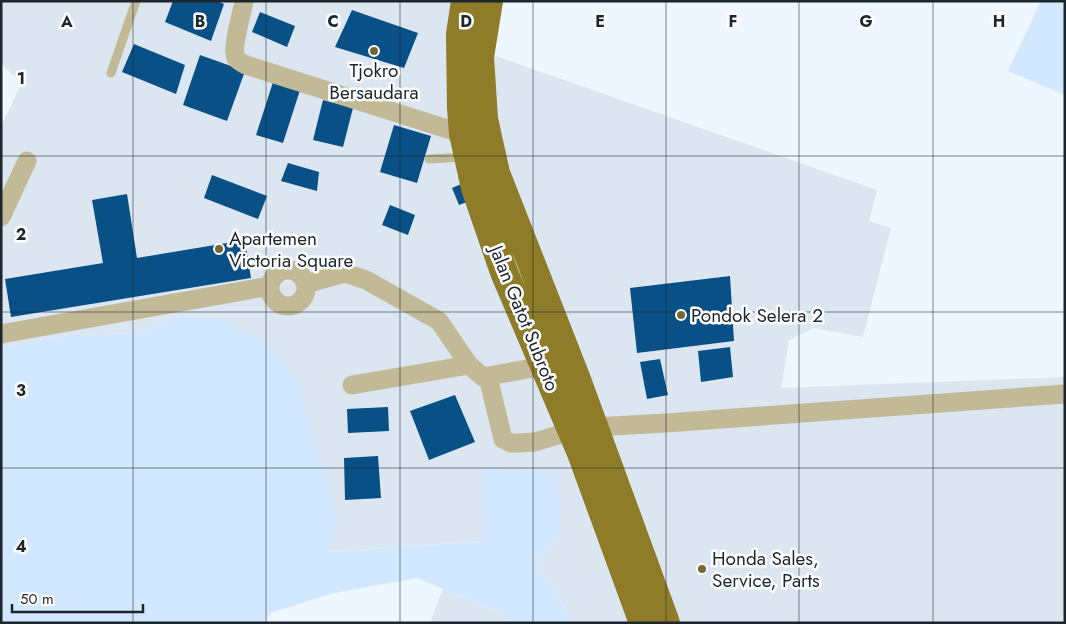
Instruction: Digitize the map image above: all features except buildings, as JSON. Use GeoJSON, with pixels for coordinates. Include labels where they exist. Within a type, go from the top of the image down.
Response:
{"type":"FeatureCollection","features":[{"type":"Feature","properties":{"kind":"highway","name":"Jalan Gatot Subroto"},"geometry":{"type":"LineString","coordinates":[[465,1],[460,34],[461,108],[465,146],[475,188],[504,272],[581,425],[666,623]]}},
{"type":"Feature","properties":{"kind":"highway","name":"Jalan Gatot Subroto"},"geometry":{"type":"LineString","coordinates":[[490,1],[480,57],[484,119],[496,173],[557,376]]}},
{"type":"Feature","properties":{"kind":"highway","name":"Jalan Gatot Subroto"},"geometry":{"type":"LineString","coordinates":[[581,425],[581,453],[643,623]]}},
{"type":"Feature","properties":{"kind":"street"},"geometry":{"type":"LineString","coordinates":[[244,2],[234,48],[236,58],[241,62],[465,146]]}},
{"type":"Feature","properties":{"kind":"street"},"geometry":{"type":"LineString","coordinates":[[3,206],[27,161]]}},
{"type":"Feature","properties":{"kind":"street"},"geometry":{"type":"LineString","coordinates":[[284,270],[295,271],[303,279],[305,289],[301,300],[286,306],[272,297],[270,286],[274,276],[284,270]]}},
{"type":"Feature","properties":{"kind":"street"},"geometry":{"type":"LineString","coordinates":[[305,284],[345,273],[366,280],[439,321],[469,365],[483,377],[557,376]]}},
{"type":"Feature","properties":{"kind":"street"},"geometry":{"type":"LineString","coordinates":[[1,334],[270,286]]}},
{"type":"Feature","properties":{"kind":"street"},"geometry":{"type":"LineString","coordinates":[[352,385],[469,365]]}},
{"type":"Feature","properties":{"kind":"street"},"geometry":{"type":"LineString","coordinates":[[488,377],[503,439],[511,443],[535,442],[581,425],[666,423],[1065,394]]}},
{"type":"Feature","properties":{"kind":"lane"},"geometry":{"type":"LineString","coordinates":[[111,73],[136,1]]}},
{"type":"Feature","properties":{"kind":"lane"},"geometry":{"type":"LineString","coordinates":[[429,159],[465,146]]}},
{"type":"Feature","properties":{"kind":"shaded area"},"geometry":{"type":"Polygon","coordinates":[[[1,1],[503,1],[493,55],[877,190],[869,221],[891,228],[863,337],[814,328],[789,340],[781,388],[1065,377],[1065,623],[574,623],[537,563],[560,535],[329,552],[179,315],[137,333],[68,335],[1,347],[1,126],[22,83],[1,64],[1,1]]]}},
{"type":"Feature","properties":{"kind":"shaded area"},"geometry":{"type":"Polygon","coordinates":[[[1041,1],[1065,1],[1065,95],[1008,71],[1041,1]]]}},
{"type":"Feature","properties":{"kind":"shaded area"},"geometry":{"type":"Polygon","coordinates":[[[179,315],[225,320],[272,346],[295,377],[338,514],[330,552],[482,541],[483,467],[558,473],[560,535],[537,563],[574,623],[507,623],[500,613],[417,578],[334,593],[270,613],[266,623],[1,623],[1,347],[68,335],[137,333],[179,315]]]}},
{"type":"Feature","properties":{"kind":"shaded area"},"geometry":{"type":"Polygon","coordinates":[[[443,589],[500,613],[507,623],[430,623],[443,589]]]}},
{"type":"Feature","properties":{"kind":"place","name":"Tjokro Bersaudara"},"geometry":{"type":"Point","coordinates":[374,51]}},
{"type":"Feature","properties":{"kind":"place","name":"Apartemen Victoria Square"},"geometry":{"type":"Point","coordinates":[219,249]}},
{"type":"Feature","properties":{"kind":"place","name":"Pondok Selera 2"},"geometry":{"type":"Point","coordinates":[681,315]}},
{"type":"Feature","properties":{"kind":"place","name":"Honda Sales, Service, Parts"},"geometry":{"type":"Point","coordinates":[702,569]}}]}
